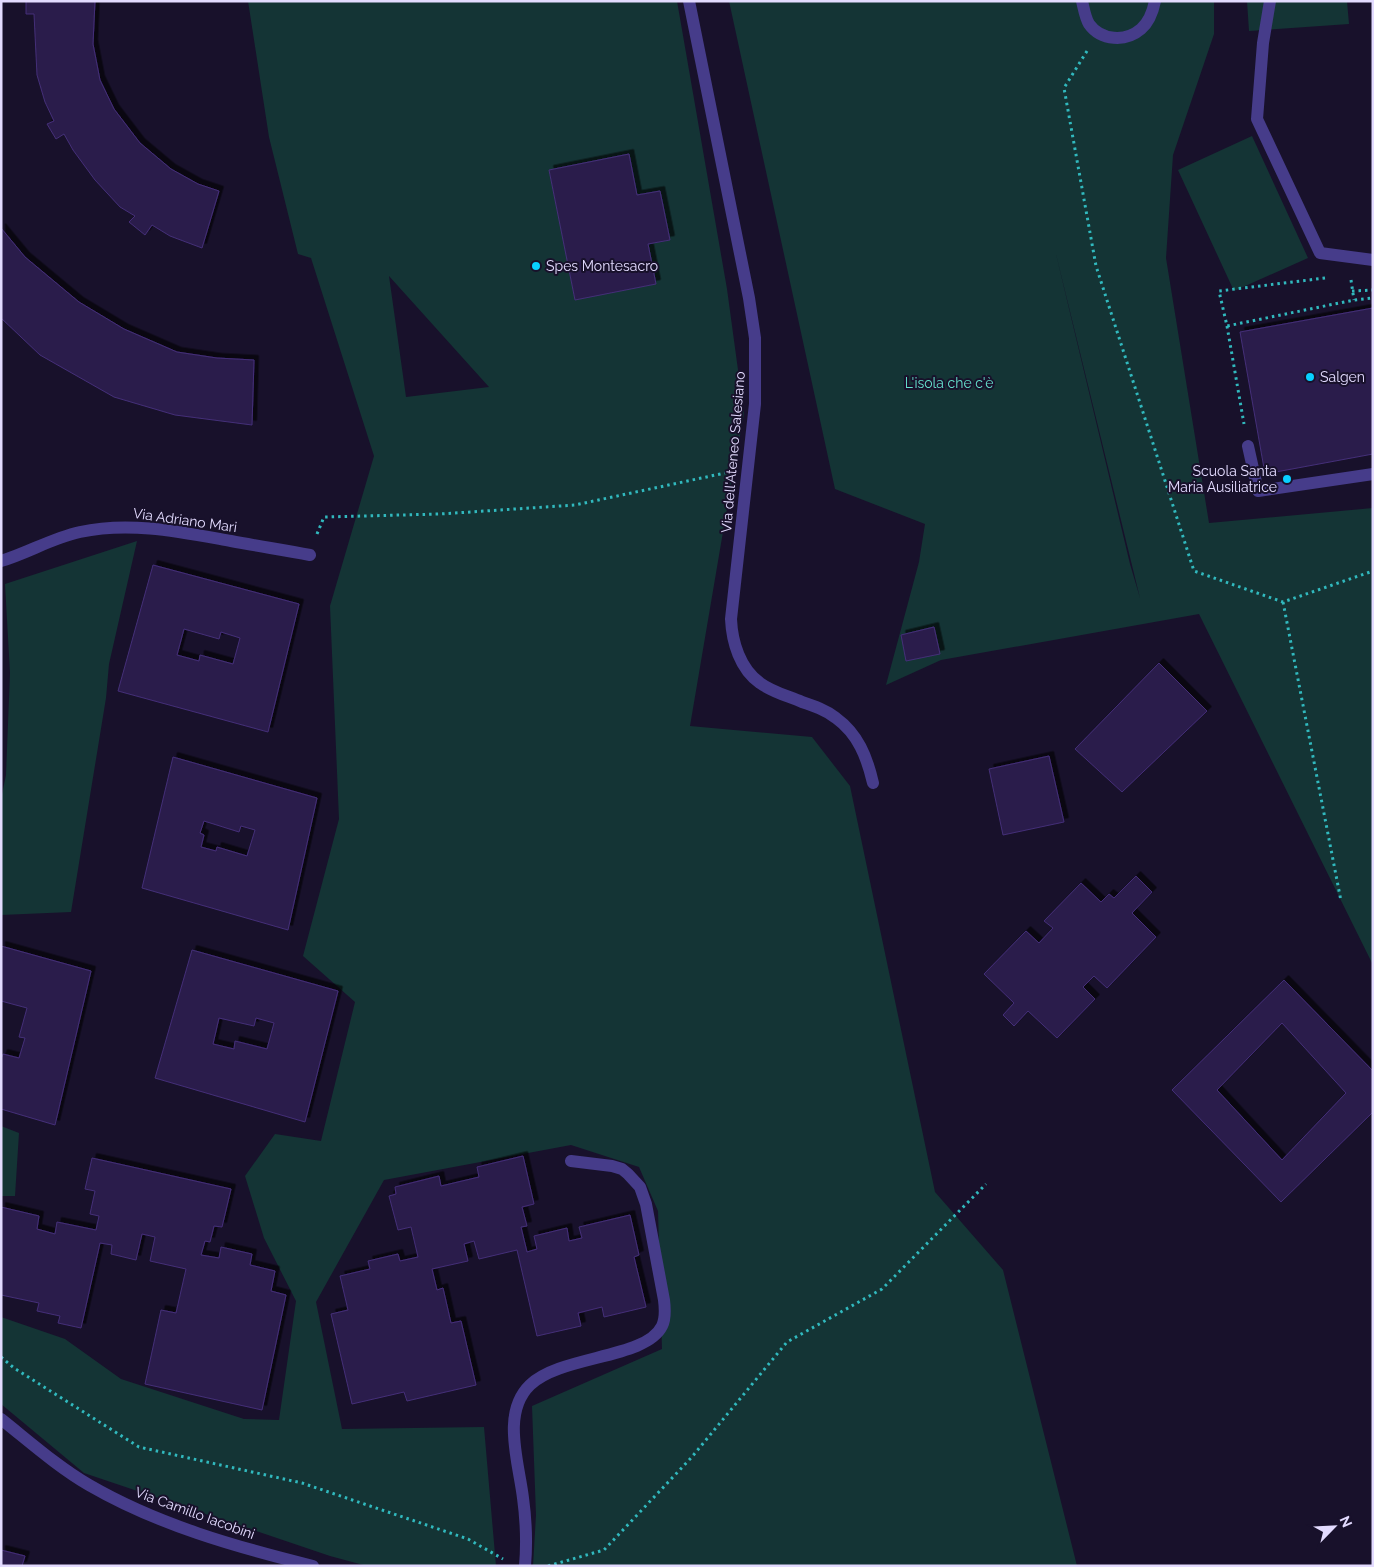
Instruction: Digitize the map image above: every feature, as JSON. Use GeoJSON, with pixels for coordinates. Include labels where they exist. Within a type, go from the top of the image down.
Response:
{"type":"FeatureCollection","features":[{"type":"Feature","properties":{"kind":"street","name":"Via dell'Ateneo Salesiano"},"geometry":{"type":"LineString","coordinates":[[689,1],[753,322],[755,345],[756,388],[731,619],[732,631],[737,650],[746,668],[758,683],[823,710],[835,716],[846,726],[855,736],[862,749],[873,783]]}},
{"type":"Feature","properties":{"kind":"street"},"geometry":{"type":"LineString","coordinates":[[1082,1],[1085,15],[1090,25],[1099,33],[1109,38],[1118,38],[1140,30],[1154,10],[1156,1]]}},
{"type":"Feature","properties":{"kind":"street"},"geometry":{"type":"LineString","coordinates":[[1270,1],[1263,43],[1256,119],[1320,254],[1373,260]]}},
{"type":"Feature","properties":{"kind":"street"},"geometry":{"type":"LineString","coordinates":[[1248,446],[1258,491],[1373,474]]}},
{"type":"Feature","properties":{"kind":"street","name":"Via Adriano Mari"},"geometry":{"type":"LineString","coordinates":[[1,561],[79,532],[117,527],[138,527],[187,533],[310,555]]}},
{"type":"Feature","properties":{"kind":"street"},"geometry":{"type":"LineString","coordinates":[[525,1566],[524,1499],[514,1436],[516,1413],[523,1392],[543,1374],[632,1348],[648,1341],[657,1334],[663,1325],[665,1312],[646,1204],[640,1187],[622,1169],[571,1161]]}},
{"type":"Feature","properties":{"kind":"street","name":"Via Camillo Iacobini"},"geometry":{"type":"LineString","coordinates":[[1,1419],[88,1484],[146,1514],[208,1537],[313,1566]]}},
{"type":"Feature","properties":{"kind":"path"},"geometry":{"type":"LineString","coordinates":[[1099,33],[1064,88],[1096,266],[1194,571],[1283,602],[1373,571]]}},
{"type":"Feature","properties":{"kind":"path"},"geometry":{"type":"LineString","coordinates":[[1350,274],[1354,300]]}},
{"type":"Feature","properties":{"kind":"path"},"geometry":{"type":"LineString","coordinates":[[1244,426],[1227,326],[1218,291],[1331,277]]}},
{"type":"Feature","properties":{"kind":"path"},"geometry":{"type":"LineString","coordinates":[[1352,291],[1373,290]]}},
{"type":"Feature","properties":{"kind":"path"},"geometry":{"type":"LineString","coordinates":[[1227,326],[1354,300],[1373,298]]}},
{"type":"Feature","properties":{"kind":"path"},"geometry":{"type":"LineString","coordinates":[[310,555],[324,517],[440,514],[574,505],[748,468]]}},
{"type":"Feature","properties":{"kind":"path"},"geometry":{"type":"LineString","coordinates":[[1283,602],[1341,901]]}},
{"type":"Feature","properties":{"kind":"path"},"geometry":{"type":"LineString","coordinates":[[548,1566],[604,1550],[691,1458],[787,1342],[882,1289],[986,1184]]}},
{"type":"Feature","properties":{"kind":"path"},"geometry":{"type":"LineString","coordinates":[[1,1357],[14,1368],[139,1447],[302,1483],[468,1539],[506,1561]]}},
{"type":"Feature","properties":{"kind":"green space"},"geometry":{"type":"Polygon","coordinates":[[[248,1],[677,1],[727,289],[744,414],[690,726],[812,737],[850,786],[935,1192],[1003,1270],[1077,1566],[533,1566],[536,1515],[532,1406],[662,1349],[658,1211],[639,1167],[571,1145],[384,1180],[316,1302],[342,1429],[484,1427],[496,1566],[367,1566],[330,1556],[84,1473],[1,1404],[1,1317],[65,1339],[121,1379],[244,1419],[279,1420],[296,1301],[264,1238],[245,1176],[275,1134],[321,1141],[355,1002],[303,956],[339,819],[330,606],[374,456],[311,258],[298,254],[269,137],[248,1]],[[389,276],[406,397],[489,387],[389,276]]]}},
{"type":"Feature","properties":{"kind":"green space","name":"L'isola che c'è"},"geometry":{"type":"Polygon","coordinates":[[[729,1],[1214,1],[1214,34],[1173,155],[1166,258],[1209,523],[1373,508],[1373,965],[1199,614],[941,660],[886,685],[919,562],[925,524],[835,489],[729,1]],[[1055,250],[1130,564],[1140,598],[1055,250]]]}},
{"type":"Feature","properties":{"kind":"green space"},"geometry":{"type":"Polygon","coordinates":[[[1247,1],[1347,1],[1349,24],[1249,31],[1247,1]]]}},
{"type":"Feature","properties":{"kind":"green space"},"geometry":{"type":"Polygon","coordinates":[[[1252,136],[1308,258],[1234,291],[1178,170],[1252,136]]]}},
{"type":"Feature","properties":{"kind":"green space"},"geometry":{"type":"Polygon","coordinates":[[[137,541],[109,664],[106,698],[71,912],[1,915],[1,799],[6,775],[10,673],[5,584],[137,541]]]}},
{"type":"Feature","properties":{"kind":"green space"},"geometry":{"type":"Polygon","coordinates":[[[1,1126],[19,1133],[15,1196],[1,1196],[1,1126]]]}},
{"type":"Feature","properties":{"kind":"building"},"geometry":{"type":"Polygon","coordinates":[[[26,1],[95,1],[93,44],[100,80],[114,109],[140,143],[171,169],[198,184],[219,191],[202,248],[170,236],[152,225],[145,235],[129,222],[135,216],[120,207],[95,180],[64,134],[56,139],[47,124],[54,121],[45,102],[37,75],[34,14],[26,14],[26,1]]]}},
{"type":"Feature","properties":{"kind":"building"},"geometry":{"type":"Polygon","coordinates":[[[629,154],[637,195],[660,191],[670,240],[648,244],[656,284],[575,300],[549,170],[629,154]]]}},
{"type":"Feature","properties":{"kind":"building"},"geometry":{"type":"Polygon","coordinates":[[[1,228],[25,257],[79,302],[124,329],[177,352],[217,358],[254,360],[252,425],[175,415],[114,397],[40,355],[1,318],[1,228]]]}},
{"type":"Feature","properties":{"kind":"building","name":"Salgen"},"geometry":{"type":"Polygon","coordinates":[[[1373,308],[1373,454],[1265,474],[1240,332],[1373,308]]]}},
{"type":"Feature","properties":{"kind":"building"},"geometry":{"type":"Polygon","coordinates":[[[153,565],[299,604],[268,732],[118,691],[153,565]],[[184,629],[177,655],[199,661],[200,655],[233,664],[240,638],[221,632],[219,639],[184,629]]]}},
{"type":"Feature","properties":{"kind":"building"},"geometry":{"type":"Polygon","coordinates":[[[934,627],[940,654],[906,661],[901,635],[934,627]]]}},
{"type":"Feature","properties":{"kind":"building"},"geometry":{"type":"Polygon","coordinates":[[[1159,663],[1207,711],[1122,792],[1075,749],[1159,663]]]}},
{"type":"Feature","properties":{"kind":"building"},"geometry":{"type":"Polygon","coordinates":[[[1049,756],[1064,822],[1003,835],[989,769],[1049,756]]]}},
{"type":"Feature","properties":{"kind":"building"},"geometry":{"type":"Polygon","coordinates":[[[173,757],[317,798],[288,930],[142,888],[173,757]],[[204,821],[200,833],[204,835],[201,847],[216,851],[217,847],[247,856],[255,830],[241,826],[239,832],[204,821]]]}},
{"type":"Feature","properties":{"kind":"building"},"geometry":{"type":"Polygon","coordinates":[[[1136,876],[1152,892],[1132,913],[1156,937],[1107,988],[1094,976],[1083,987],[1095,999],[1057,1038],[1028,1011],[1014,1026],[1003,1015],[1014,1003],[984,974],[1026,931],[1039,943],[1053,928],[1044,921],[1081,883],[1101,902],[1109,894],[1114,898],[1136,876]]]}},
{"type":"Feature","properties":{"kind":"building"},"geometry":{"type":"Polygon","coordinates":[[[1,946],[91,971],[55,1125],[1,1109],[1,1059],[3,1054],[19,1058],[25,1038],[19,1037],[27,1008],[1,1001],[1,946]]]}},
{"type":"Feature","properties":{"kind":"building"},"geometry":{"type":"Polygon","coordinates":[[[192,950],[338,991],[305,1122],[155,1078],[192,950]],[[219,1018],[213,1044],[234,1049],[235,1041],[267,1049],[274,1023],[256,1018],[254,1026],[219,1018]]]}},
{"type":"Feature","properties":{"kind":"building"},"geometry":{"type":"Polygon","coordinates":[[[1284,980],[1373,1071],[1373,1112],[1281,1202],[1172,1090],[1284,980]],[[1282,1023],[1217,1090],[1282,1160],[1346,1093],[1282,1023]]]}},
{"type":"Feature","properties":{"kind":"building"},"geometry":{"type":"Polygon","coordinates":[[[523,1156],[534,1204],[522,1207],[527,1226],[521,1227],[527,1252],[537,1249],[534,1236],[567,1228],[569,1241],[582,1238],[579,1227],[630,1215],[639,1255],[634,1257],[646,1307],[604,1317],[602,1307],[578,1313],[581,1326],[537,1336],[517,1250],[479,1259],[474,1241],[464,1244],[468,1261],[432,1269],[437,1290],[443,1288],[451,1323],[461,1321],[476,1385],[407,1401],[404,1392],[352,1404],[331,1314],[348,1310],[340,1276],[370,1269],[368,1261],[398,1254],[400,1261],[418,1257],[411,1227],[398,1230],[389,1196],[396,1194],[395,1187],[439,1176],[441,1186],[479,1177],[477,1167],[523,1156]]]}},
{"type":"Feature","properties":{"kind":"building"},"geometry":{"type":"Polygon","coordinates":[[[92,1158],[231,1189],[222,1227],[214,1226],[210,1242],[205,1241],[201,1255],[219,1258],[221,1247],[252,1254],[250,1265],[275,1271],[271,1291],[286,1295],[262,1410],[145,1384],[161,1310],[176,1313],[186,1269],[150,1261],[155,1237],[142,1234],[136,1260],[111,1254],[112,1245],[100,1243],[81,1328],[58,1323],[60,1316],[37,1311],[39,1303],[1,1295],[1,1207],[39,1216],[37,1229],[55,1234],[57,1222],[96,1230],[99,1216],[90,1214],[95,1191],[85,1189],[92,1158]]]}},
{"type":"Feature","properties":{"kind":"building"},"geometry":{"type":"Polygon","coordinates":[[[1,1550],[25,1556],[22,1566],[1,1566],[1,1550]]]}},
{"type":"Feature","properties":{"kind":"place","name":"Spes Montesacro"},"geometry":{"type":"Point","coordinates":[536,266]}},
{"type":"Feature","properties":{"kind":"place","name":"Salgen"},"geometry":{"type":"Point","coordinates":[1310,377]}},
{"type":"Feature","properties":{"kind":"place","name":"Scuola Santa Maria Ausiliatrice"},"geometry":{"type":"Point","coordinates":[1287,479]}}]}
